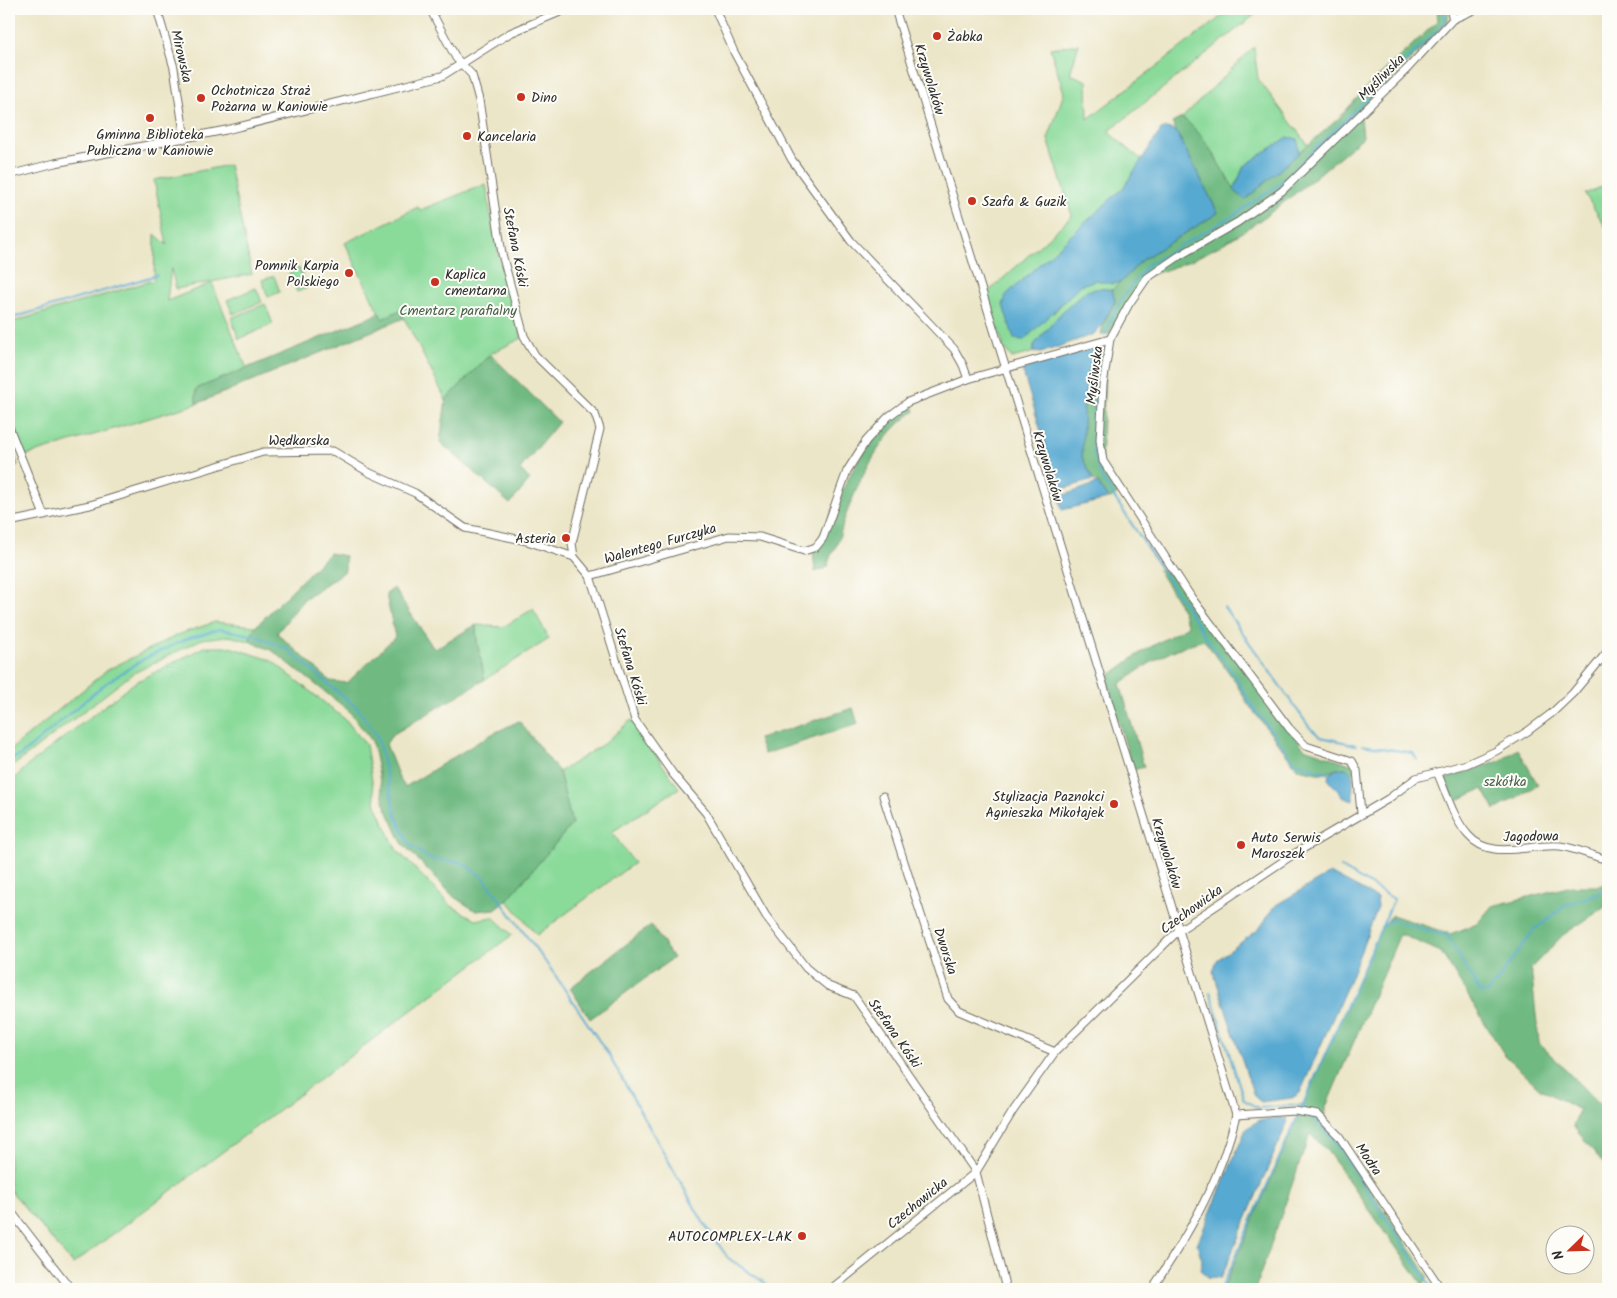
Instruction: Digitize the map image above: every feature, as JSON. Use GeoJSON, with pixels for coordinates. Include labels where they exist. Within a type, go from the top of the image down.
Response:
{"type":"FeatureCollection","features":[{"type":"Feature","properties":{"kind":"street","name":"Mirowska"},"geometry":{"type":"LineString","coordinates":[[157,9],[174,68],[185,139]]}},
{"type":"Feature","properties":{"kind":"street","name":"Stefana Kóski"},"geometry":{"type":"LineString","coordinates":[[430,9],[456,58],[472,75],[479,100],[502,254],[524,336],[535,355],[595,414],[598,420],[600,429],[572,543],[574,557],[590,576],[635,720],[673,774],[706,813],[766,916],[806,968],[828,986],[854,996],[976,1172],[1006,1289]]}},
{"type":"Feature","properties":{"kind":"street"},"geometry":{"type":"LineString","coordinates":[[9,175],[56,163],[185,139],[442,76],[463,65],[510,33],[567,9]]}},
{"type":"Feature","properties":{"kind":"street"},"geometry":{"type":"LineString","coordinates":[[715,9],[734,52],[792,160],[851,241],[954,349],[963,364],[968,379]]}},
{"type":"Feature","properties":{"kind":"street","name":"Krzywolaków"},"geometry":{"type":"LineString","coordinates":[[895,9],[1178,931]]}},
{"type":"Feature","properties":{"kind":"street"},"geometry":{"type":"LineString","coordinates":[[1450,9],[1453,19]]}},
{"type":"Feature","properties":{"kind":"street","name":"Myśliwska"},"geometry":{"type":"LineString","coordinates":[[1361,813],[1357,770],[1352,761],[1306,746],[1289,728],[1191,597],[1103,461],[1100,440],[1103,385],[1110,339],[1129,304],[1147,278],[1179,256],[1238,222],[1282,191],[1408,68],[1453,19],[1476,9]]}},
{"type":"Feature","properties":{"kind":"street","name":"Walentego Furczyka"},"geometry":{"type":"LineString","coordinates":[[590,576],[728,536],[760,537],[804,551],[816,547],[823,538],[848,471],[866,441],[888,417],[908,402],[1004,367],[1110,339]]}},
{"type":"Feature","properties":{"kind":"street"},"geometry":{"type":"LineString","coordinates":[[9,427],[44,515]]}},
{"type":"Feature","properties":{"kind":"street","name":"Wędkarska"},"geometry":{"type":"LineString","coordinates":[[9,522],[90,505],[263,452],[333,451],[370,473],[415,493],[465,528],[527,541],[574,557]]}},
{"type":"Feature","properties":{"kind":"street","name":"Czechowicka"},"geometry":{"type":"LineString","coordinates":[[831,1289],[976,1172],[1013,1111],[1056,1052],[1178,931],[1361,813],[1388,799],[1416,778],[1467,764],[1496,751],[1528,731],[1552,713],[1573,693],[1608,651]]}},
{"type":"Feature","properties":{"kind":"street","name":"Jagodowa"},"geometry":{"type":"LineString","coordinates":[[1437,772],[1458,820],[1468,835],[1482,846],[1500,850],[1561,846],[1608,858]]}},
{"type":"Feature","properties":{"kind":"street","name":"Dworska"},"geometry":{"type":"LineString","coordinates":[[883,796],[948,999],[959,1011],[1056,1052]]}},
{"type":"Feature","properties":{"kind":"street"},"geometry":{"type":"LineString","coordinates":[[1156,1284],[1191,1229],[1229,1146],[1236,1115],[1178,931]]}},
{"type":"Feature","properties":{"kind":"street","name":"Modra"},"geometry":{"type":"LineString","coordinates":[[1236,1115],[1295,1111],[1318,1115],[1339,1136],[1441,1289]]}},
{"type":"Feature","properties":{"kind":"street"},"geometry":{"type":"LineString","coordinates":[[9,1209],[71,1289]]}},
{"type":"Feature","properties":{"kind":"green space"},"geometry":{"type":"Polygon","coordinates":[[[1231,9],[1262,9],[1108,132],[1142,160],[1123,188],[1053,314],[1072,292],[1084,283],[1097,280],[1111,283],[1121,282],[1112,290],[1101,288],[1061,313],[1034,345],[1034,352],[1012,358],[1004,348],[987,293],[1072,216],[1048,139],[1064,93],[1050,48],[1079,44],[1070,74],[1087,81],[1088,119],[1231,9]]]}},
{"type":"Feature","properties":{"kind":"green space"},"geometry":{"type":"Polygon","coordinates":[[[1437,9],[1447,9],[1449,14],[1446,24],[1374,98],[1361,118],[1363,137],[1288,199],[1235,237],[1177,266],[1146,276],[1109,334],[1101,335],[1103,324],[1115,301],[1112,290],[1143,259],[1218,213],[1172,123],[1182,118],[1192,126],[1208,146],[1228,179],[1245,200],[1339,118],[1367,87],[1438,21],[1437,9]]]}},
{"type":"Feature","properties":{"kind":"green space"},"geometry":{"type":"Polygon","coordinates":[[[1254,47],[1258,79],[1308,145],[1299,153],[1298,139],[1244,166],[1234,190],[1225,178],[1214,154],[1182,118],[1254,47]]]}},
{"type":"Feature","properties":{"kind":"green space"},"geometry":{"type":"Polygon","coordinates":[[[229,165],[252,274],[176,289],[171,268],[167,301],[212,283],[247,369],[196,389],[196,404],[24,456],[9,417],[9,323],[154,280],[155,234],[167,245],[154,180],[229,165]]]}},
{"type":"Feature","properties":{"kind":"green space","name":"Cmentarz parafialny"},"geometry":{"type":"Polygon","coordinates":[[[486,184],[500,262],[522,338],[490,354],[446,400],[400,310],[382,319],[345,243],[418,207],[420,210],[486,184]]]}},
{"type":"Feature","properties":{"kind":"green space"},"geometry":{"type":"Polygon","coordinates":[[[1608,184],[1608,231],[1585,194],[1608,184]]]}},
{"type":"Feature","properties":{"kind":"green space"},"geometry":{"type":"Polygon","coordinates":[[[299,268],[307,288],[297,292],[289,273],[299,268]]]}},
{"type":"Feature","properties":{"kind":"green space"},"geometry":{"type":"Polygon","coordinates":[[[274,276],[280,292],[268,297],[262,280],[274,276]]]}},
{"type":"Feature","properties":{"kind":"green space"},"geometry":{"type":"Polygon","coordinates":[[[256,288],[262,302],[233,314],[227,300],[256,288]]]}},
{"type":"Feature","properties":{"kind":"green space"},"geometry":{"type":"Polygon","coordinates":[[[265,304],[273,324],[239,339],[231,318],[265,304]]]}},
{"type":"Feature","properties":{"kind":"green space"},"geometry":{"type":"Polygon","coordinates":[[[400,310],[404,318],[196,404],[196,389],[380,313],[382,319],[400,310]]]}},
{"type":"Feature","properties":{"kind":"green space"},"geometry":{"type":"Polygon","coordinates":[[[1106,346],[1101,463],[1118,494],[1108,499],[1098,483],[1093,480],[1082,457],[1084,399],[1093,348],[1106,346]]]}},
{"type":"Feature","properties":{"kind":"green space"},"geometry":{"type":"Polygon","coordinates":[[[490,354],[559,422],[520,469],[530,480],[510,504],[440,442],[446,400],[490,354]]]}},
{"type":"Feature","properties":{"kind":"green space"},"geometry":{"type":"Polygon","coordinates":[[[913,405],[915,411],[903,420],[882,443],[866,470],[845,516],[838,542],[828,567],[815,572],[813,551],[851,473],[868,444],[888,420],[913,405]]]}},
{"type":"Feature","properties":{"kind":"green space"},"geometry":{"type":"Polygon","coordinates":[[[9,440],[18,465],[9,468],[9,440]]]}},
{"type":"Feature","properties":{"kind":"green space"},"geometry":{"type":"Polygon","coordinates":[[[329,553],[345,556],[345,571],[304,599],[277,633],[330,681],[347,683],[395,637],[386,594],[394,588],[434,649],[476,625],[484,680],[392,735],[386,744],[399,778],[405,787],[490,735],[519,721],[559,772],[572,824],[507,900],[495,909],[476,911],[454,897],[402,843],[385,806],[372,741],[348,710],[273,651],[249,641],[256,626],[329,553]]]}},
{"type":"Feature","properties":{"kind":"green space"},"geometry":{"type":"Polygon","coordinates":[[[1158,570],[1170,574],[1304,748],[1351,764],[1355,771],[1353,775],[1346,768],[1322,774],[1298,769],[1248,704],[1233,678],[1204,640],[1181,647],[1160,658],[1120,684],[1144,767],[1133,770],[1106,678],[1140,653],[1188,626],[1179,603],[1158,570]]]}},
{"type":"Feature","properties":{"kind":"green space"},"geometry":{"type":"Polygon","coordinates":[[[533,609],[549,639],[484,680],[476,625],[503,627],[533,609]]]}},
{"type":"Feature","properties":{"kind":"green space"},"geometry":{"type":"Polygon","coordinates":[[[215,622],[256,626],[249,641],[229,636],[202,639],[132,674],[9,769],[9,751],[107,670],[180,634],[215,622]]]}},
{"type":"Feature","properties":{"kind":"green space"},"geometry":{"type":"Polygon","coordinates":[[[204,647],[230,647],[271,660],[346,720],[366,745],[376,805],[396,849],[450,905],[476,920],[493,917],[512,935],[73,1264],[9,1189],[9,784],[26,767],[134,683],[204,647]]]}},
{"type":"Feature","properties":{"kind":"green space"},"geometry":{"type":"Polygon","coordinates":[[[853,708],[858,724],[764,754],[758,739],[853,708]]]}},
{"type":"Feature","properties":{"kind":"green space"},"geometry":{"type":"Polygon","coordinates":[[[631,720],[679,788],[612,832],[634,863],[537,935],[507,900],[572,824],[559,772],[605,743],[631,720]]]}},
{"type":"Feature","properties":{"kind":"green space","name":"szkółka"},"geometry":{"type":"Polygon","coordinates":[[[1518,749],[1538,785],[1495,810],[1483,789],[1455,801],[1445,779],[1500,761],[1518,749]]]}},
{"type":"Feature","properties":{"kind":"green space"},"geometry":{"type":"Polygon","coordinates":[[[1608,882],[1608,905],[1563,935],[1531,968],[1539,1043],[1608,1113],[1608,1169],[1573,1126],[1579,1110],[1539,1088],[1504,1054],[1441,952],[1400,934],[1325,1109],[1324,1124],[1336,1137],[1428,1276],[1423,1285],[1328,1152],[1310,1134],[1255,1289],[1223,1289],[1380,930],[1392,915],[1450,934],[1477,924],[1492,906],[1572,886],[1600,886],[1608,882]]]}},
{"type":"Feature","properties":{"kind":"green space"},"geometry":{"type":"Polygon","coordinates":[[[651,925],[673,958],[590,1019],[570,988],[651,925]]]}},
{"type":"Feature","properties":{"kind":"water"},"geometry":{"type":"Polygon","coordinates":[[[1167,128],[1176,131],[1218,213],[1143,259],[1121,282],[1112,284],[1096,280],[1081,285],[1024,340],[1014,339],[1003,305],[1006,295],[1123,188],[1161,130],[1167,128]]]}},
{"type":"Feature","properties":{"kind":"water"},"geometry":{"type":"Polygon","coordinates":[[[1288,137],[1298,139],[1299,153],[1245,200],[1234,190],[1244,166],[1288,137]]]}},
{"type":"Feature","properties":{"kind":"water"},"geometry":{"type":"Polygon","coordinates":[[[1101,288],[1112,290],[1115,301],[1103,324],[1094,334],[1041,353],[1034,352],[1034,345],[1061,313],[1086,291],[1101,288]]]}},
{"type":"Feature","properties":{"kind":"water"},"geometry":{"type":"Polygon","coordinates":[[[1093,348],[1084,399],[1082,457],[1093,480],[1062,489],[1057,484],[1022,369],[1093,348]]]}},
{"type":"Feature","properties":{"kind":"water"},"geometry":{"type":"Polygon","coordinates":[[[1098,483],[1108,499],[1062,510],[1059,497],[1098,483]]]}},
{"type":"Feature","properties":{"kind":"water"},"geometry":{"type":"Polygon","coordinates":[[[1346,768],[1353,775],[1353,801],[1344,798],[1328,779],[1329,774],[1337,769],[1346,768]]]}},
{"type":"Feature","properties":{"kind":"water"},"geometry":{"type":"Polygon","coordinates":[[[1330,873],[1377,898],[1378,907],[1350,979],[1300,1093],[1292,1098],[1261,1102],[1254,1096],[1213,971],[1217,960],[1259,929],[1276,905],[1330,873]]]}},
{"type":"Feature","properties":{"kind":"water"},"geometry":{"type":"Polygon","coordinates":[[[1281,1117],[1288,1121],[1221,1278],[1208,1277],[1200,1270],[1202,1260],[1197,1244],[1246,1129],[1258,1121],[1281,1117]]]}},
{"type":"Feature","properties":{"kind":"waterway"},"geometry":{"type":"LineString","coordinates":[[1104,335],[1122,298],[1147,265],[1236,214],[1277,186],[1444,24],[1445,14],[1441,9]]}},
{"type":"Feature","properties":{"kind":"waterway"},"geometry":{"type":"LineString","coordinates":[[9,319],[157,275]]}},
{"type":"Feature","properties":{"kind":"waterway"},"geometry":{"type":"LineString","coordinates":[[1102,345],[1093,414],[1093,431],[1097,464],[1103,480],[1205,636],[1235,676],[1250,703],[1295,762],[1329,774]]}},
{"type":"Feature","properties":{"kind":"waterway"},"geometry":{"type":"LineString","coordinates":[[1224,607],[1310,728],[1321,737],[1356,745]]}},
{"type":"Feature","properties":{"kind":"waterway"},"geometry":{"type":"LineString","coordinates":[[9,760],[21,755],[106,683],[142,660],[186,639],[220,629],[256,636],[287,649],[358,709],[377,736],[396,815],[409,844],[429,859],[461,862],[484,878],[555,975],[608,1054],[703,1222],[728,1258],[774,1289]]}},
{"type":"Feature","properties":{"kind":"waterway"},"geometry":{"type":"LineString","coordinates":[[1362,745],[1413,753],[1417,760]]}},
{"type":"Feature","properties":{"kind":"waterway"},"geometry":{"type":"LineString","coordinates":[[1301,1109],[1394,899],[1340,867]]}},
{"type":"Feature","properties":{"kind":"waterway"},"geometry":{"type":"LineString","coordinates":[[1381,927],[1391,920],[1448,936],[1480,993],[1489,992],[1534,930],[1566,905],[1608,890]]}},
{"type":"Feature","properties":{"kind":"waterway"},"geometry":{"type":"LineString","coordinates":[[1210,992],[1244,1100],[1258,1108],[1303,1105],[1306,1111]]}},
{"type":"Feature","properties":{"kind":"waterway"},"geometry":{"type":"LineString","coordinates":[[1221,1289],[1299,1113]]}},
{"type":"Feature","properties":{"kind":"waterway"},"geometry":{"type":"LineString","coordinates":[[1308,1115],[1332,1139],[1433,1289]]}},
{"type":"Feature","properties":{"kind":"place","name":"Żabka"},"geometry":{"type":"Point","coordinates":[937,36]}},
{"type":"Feature","properties":{"kind":"place","name":"Dino"},"geometry":{"type":"Point","coordinates":[521,97]}},
{"type":"Feature","properties":{"kind":"place","name":"Ochotnicza Straż Pożarna w Kaniowie"},"geometry":{"type":"Point","coordinates":[201,98]}},
{"type":"Feature","properties":{"kind":"place","name":"Gminna Biblioteka Publiczna w Kaniowie"},"geometry":{"type":"Point","coordinates":[150,118]}},
{"type":"Feature","properties":{"kind":"place","name":"Kancelaria"},"geometry":{"type":"Point","coordinates":[467,136]}},
{"type":"Feature","properties":{"kind":"place","name":"Szafa & Guzik"},"geometry":{"type":"Point","coordinates":[972,201]}},
{"type":"Feature","properties":{"kind":"place","name":"Pomnik Karpia Polskiego"},"geometry":{"type":"Point","coordinates":[349,273]}},
{"type":"Feature","properties":{"kind":"place","name":"Kaplica cmentarna"},"geometry":{"type":"Point","coordinates":[435,282]}},
{"type":"Feature","properties":{"kind":"place","name":"Asteria"},"geometry":{"type":"Point","coordinates":[566,538]}},
{"type":"Feature","properties":{"kind":"place","name":"Stylizacja Paznokci Agnieszka Mikołajek"},"geometry":{"type":"Point","coordinates":[1114,804]}},
{"type":"Feature","properties":{"kind":"place","name":"Auto Serwis Maroszek"},"geometry":{"type":"Point","coordinates":[1241,845]}},
{"type":"Feature","properties":{"kind":"place","name":"AUTOCOMPLEX-LAK"},"geometry":{"type":"Point","coordinates":[802,1236]}}]}
